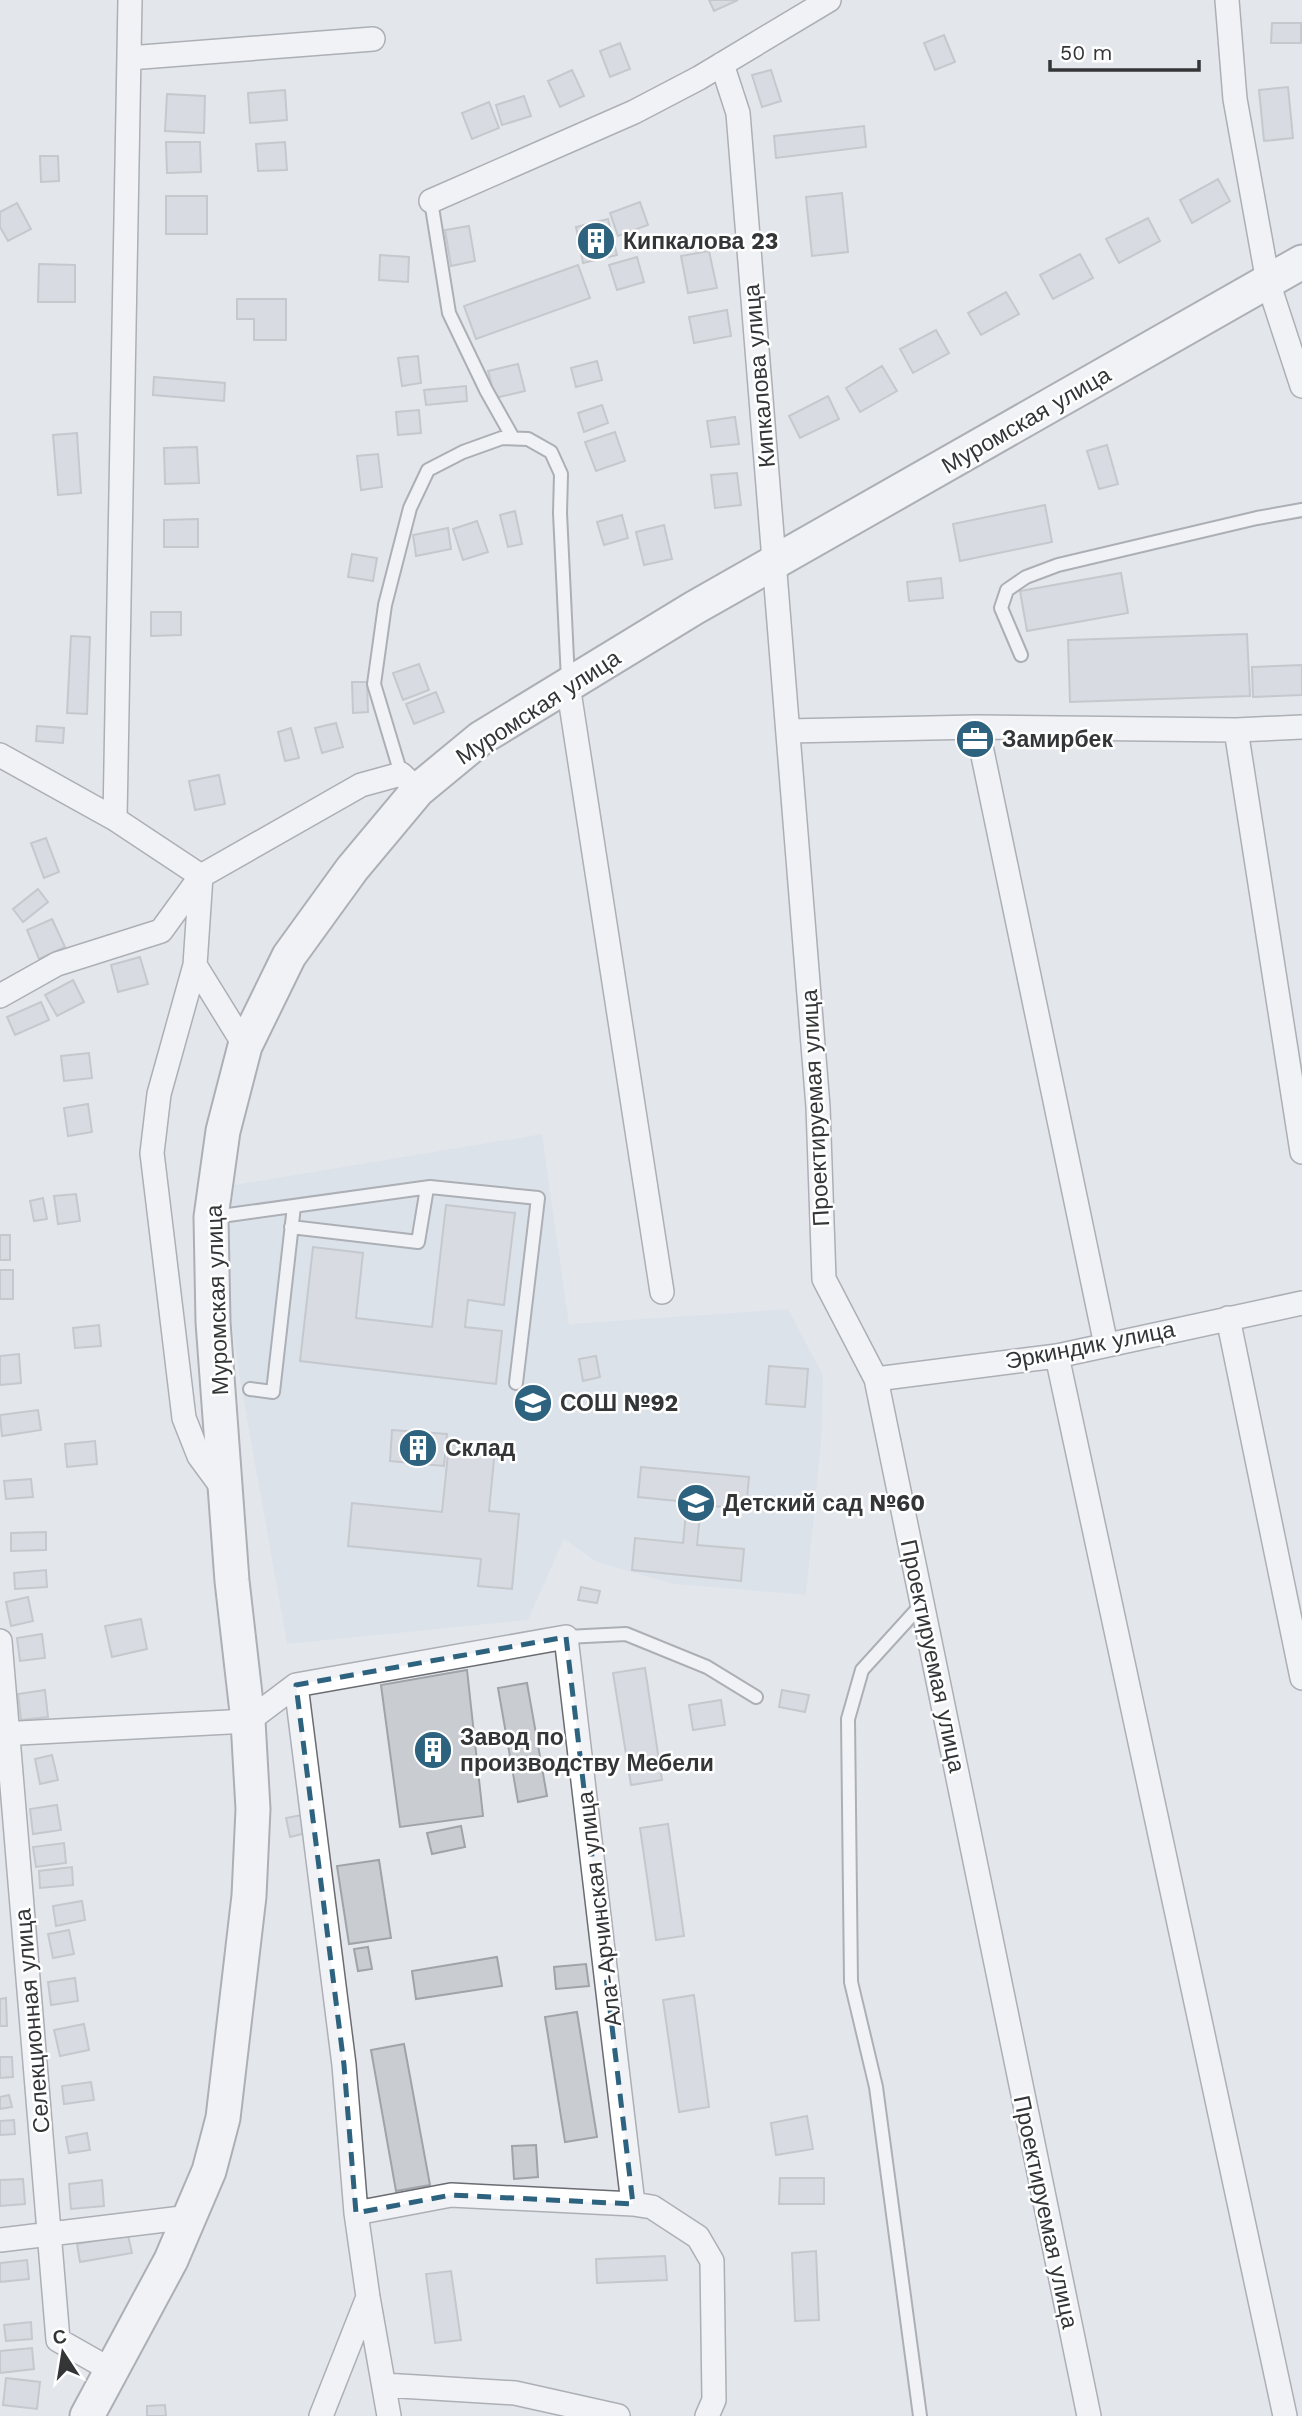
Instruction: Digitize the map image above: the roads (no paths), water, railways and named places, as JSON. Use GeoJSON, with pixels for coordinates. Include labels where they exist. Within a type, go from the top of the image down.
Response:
{"type":"FeatureCollection","features":[{"type":"Feature","properties":{"kind":"street"},"geometry":{"type":"LineString","coordinates":[[115,819],[130,0]]}},
{"type":"Feature","properties":{"kind":"street"},"geometry":{"type":"LineString","coordinates":[[431,201],[634,111],[722,64],[829,0]]}},
{"type":"Feature","properties":{"kind":"street"},"geometry":{"type":"LineString","coordinates":[[1227,0],[1235,99],[1268,282],[1302,386]]}},
{"type":"Feature","properties":{"kind":"street"},"geometry":{"type":"LineString","coordinates":[[129,58],[373,39]]}},
{"type":"Feature","properties":{"kind":"street","name":"Кипкалова улица"},"geometry":{"type":"LineString","coordinates":[[722,64],[737,113],[774,565]]}},
{"type":"Feature","properties":{"kind":"street","name":"Муромская улица"},"geometry":{"type":"LineString","coordinates":[[248,1721],[232,1581],[214,1322],[211,1217],[223,1131],[245,1046],[289,957],[352,869],[409,782],[694,608],[774,565],[1302,262]]}},
{"type":"Feature","properties":{"kind":"street","name":"Проектируемая улица"},"geometry":{"type":"LineString","coordinates":[[774,565],[818,1107],[824,1279],[876,1379],[1089,2416]]}},
{"type":"Feature","properties":{"kind":"street"},"geometry":{"type":"LineString","coordinates":[[568,685],[662,1292]]}},
{"type":"Feature","properties":{"kind":"street"},"geometry":{"type":"LineString","coordinates":[[977,727],[1106,1345]]}},
{"type":"Feature","properties":{"kind":"street"},"geometry":{"type":"LineString","coordinates":[[788,731],[977,727],[1236,730],[1302,727]]}},
{"type":"Feature","properties":{"kind":"street"},"geometry":{"type":"LineString","coordinates":[[1236,730],[1302,1152]]}},
{"type":"Feature","properties":{"kind":"street"},"geometry":{"type":"LineString","coordinates":[[0,755],[115,819],[201,876]]}},
{"type":"Feature","properties":{"kind":"street"},"geometry":{"type":"LineString","coordinates":[[0,996],[57,964],[161,931],[201,876],[362,785],[409,782]]}},
{"type":"Feature","properties":{"kind":"street"},"geometry":{"type":"LineString","coordinates":[[201,876],[195,965],[159,1094],[152,1153],[184,1418],[198,1456],[226,1493]]}},
{"type":"Feature","properties":{"kind":"street"},"geometry":{"type":"LineString","coordinates":[[195,965],[245,1046]]}},
{"type":"Feature","properties":{"kind":"street","name":"Эркиндик улица"},"geometry":{"type":"LineString","coordinates":[[876,1379],[1057,1356],[1302,1303]]}},
{"type":"Feature","properties":{"kind":"street"},"geometry":{"type":"LineString","coordinates":[[1228,1318],[1302,1678]]}},
{"type":"Feature","properties":{"kind":"street"},"geometry":{"type":"LineString","coordinates":[[1057,1356],[1285,2416]]}},
{"type":"Feature","properties":{"kind":"street"},"geometry":{"type":"LineString","coordinates":[[4,1734],[248,1721],[296,1685],[566,1637]]}},
{"type":"Feature","properties":{"kind":"street","name":"Ала-Арчинская улица"},"geometry":{"type":"LineString","coordinates":[[566,1637],[633,2204]]}},
{"type":"Feature","properties":{"kind":"street","name":"Селекционная улица"},"geometry":{"type":"LineString","coordinates":[[0,1641],[4,1734],[58,2340],[111,2370]]}},
{"type":"Feature","properties":{"kind":"street"},"geometry":{"type":"LineString","coordinates":[[296,1685],[344,2065],[356,2213],[389,2416]]}},
{"type":"Feature","properties":{"kind":"street"},"geometry":{"type":"LineString","coordinates":[[87,2416],[171,2260],[209,2171],[223,2118],[249,1896],[252,1821],[248,1721]]}},
{"type":"Feature","properties":{"kind":"street"},"geometry":{"type":"LineString","coordinates":[[356,2213],[451,2195],[652,2207],[698,2237],[712,2261],[714,2400],[707,2416]]}},
{"type":"Feature","properties":{"kind":"street"},"geometry":{"type":"LineString","coordinates":[[0,2241],[190,2217]]}},
{"type":"Feature","properties":{"kind":"street"},"geometry":{"type":"LineString","coordinates":[[321,2416],[368,2297]]}},
{"type":"Feature","properties":{"kind":"street"},"geometry":{"type":"LineString","coordinates":[[384,2385],[515,2393],[618,2416]]}},
{"type":"Feature","properties":{"kind":"lane"},"geometry":{"type":"LineString","coordinates":[[431,201],[449,313],[486,390],[513,438]]}},
{"type":"Feature","properties":{"kind":"lane"},"geometry":{"type":"LineString","coordinates":[[409,782],[374,684],[385,605],[410,508],[428,470],[463,452],[502,438],[528,439],[551,452],[561,474],[560,513],[568,685]]}},
{"type":"Feature","properties":{"kind":"lane"},"geometry":{"type":"LineString","coordinates":[[1021,654],[1001,608],[1007,590],[1026,577],[1058,565],[1302,510]]}},
{"type":"Feature","properties":{"kind":"lane"},"geometry":{"type":"LineString","coordinates":[[211,1217],[426,1188],[538,1198],[516,1383]]}},
{"type":"Feature","properties":{"kind":"lane"},"geometry":{"type":"LineString","coordinates":[[291,1227],[418,1242],[426,1188]]}},
{"type":"Feature","properties":{"kind":"lane"},"geometry":{"type":"LineString","coordinates":[[250,1389],[273,1392],[293,1206]]}},
{"type":"Feature","properties":{"kind":"lane"},"geometry":{"type":"LineString","coordinates":[[920,2416],[876,2087],[851,1982],[848,1718],[862,1670],[922,1604]]}},
{"type":"Feature","properties":{"kind":"lane"},"geometry":{"type":"LineString","coordinates":[[566,1637],[626,1634],[707,1667],[756,1698]]}},
{"type":"Feature","properties":{"kind":"place","name":"Кипкалова 23"},"geometry":{"type":"Point","coordinates":[596,241]}},
{"type":"Feature","properties":{"kind":"place","name":"Замирбек"},"geometry":{"type":"Point","coordinates":[975,739]}},
{"type":"Feature","properties":{"kind":"place","name":"СОШ №92"},"geometry":{"type":"Point","coordinates":[533,1403]}},
{"type":"Feature","properties":{"kind":"place","name":"Склад"},"geometry":{"type":"Point","coordinates":[418,1448]}},
{"type":"Feature","properties":{"kind":"place","name":"Детский сад №60"},"geometry":{"type":"Point","coordinates":[696,1503]}},
{"type":"Feature","properties":{"kind":"place","name":"Завод по производству Мебели"},"geometry":{"type":"Point","coordinates":[433,1750]}}]}
